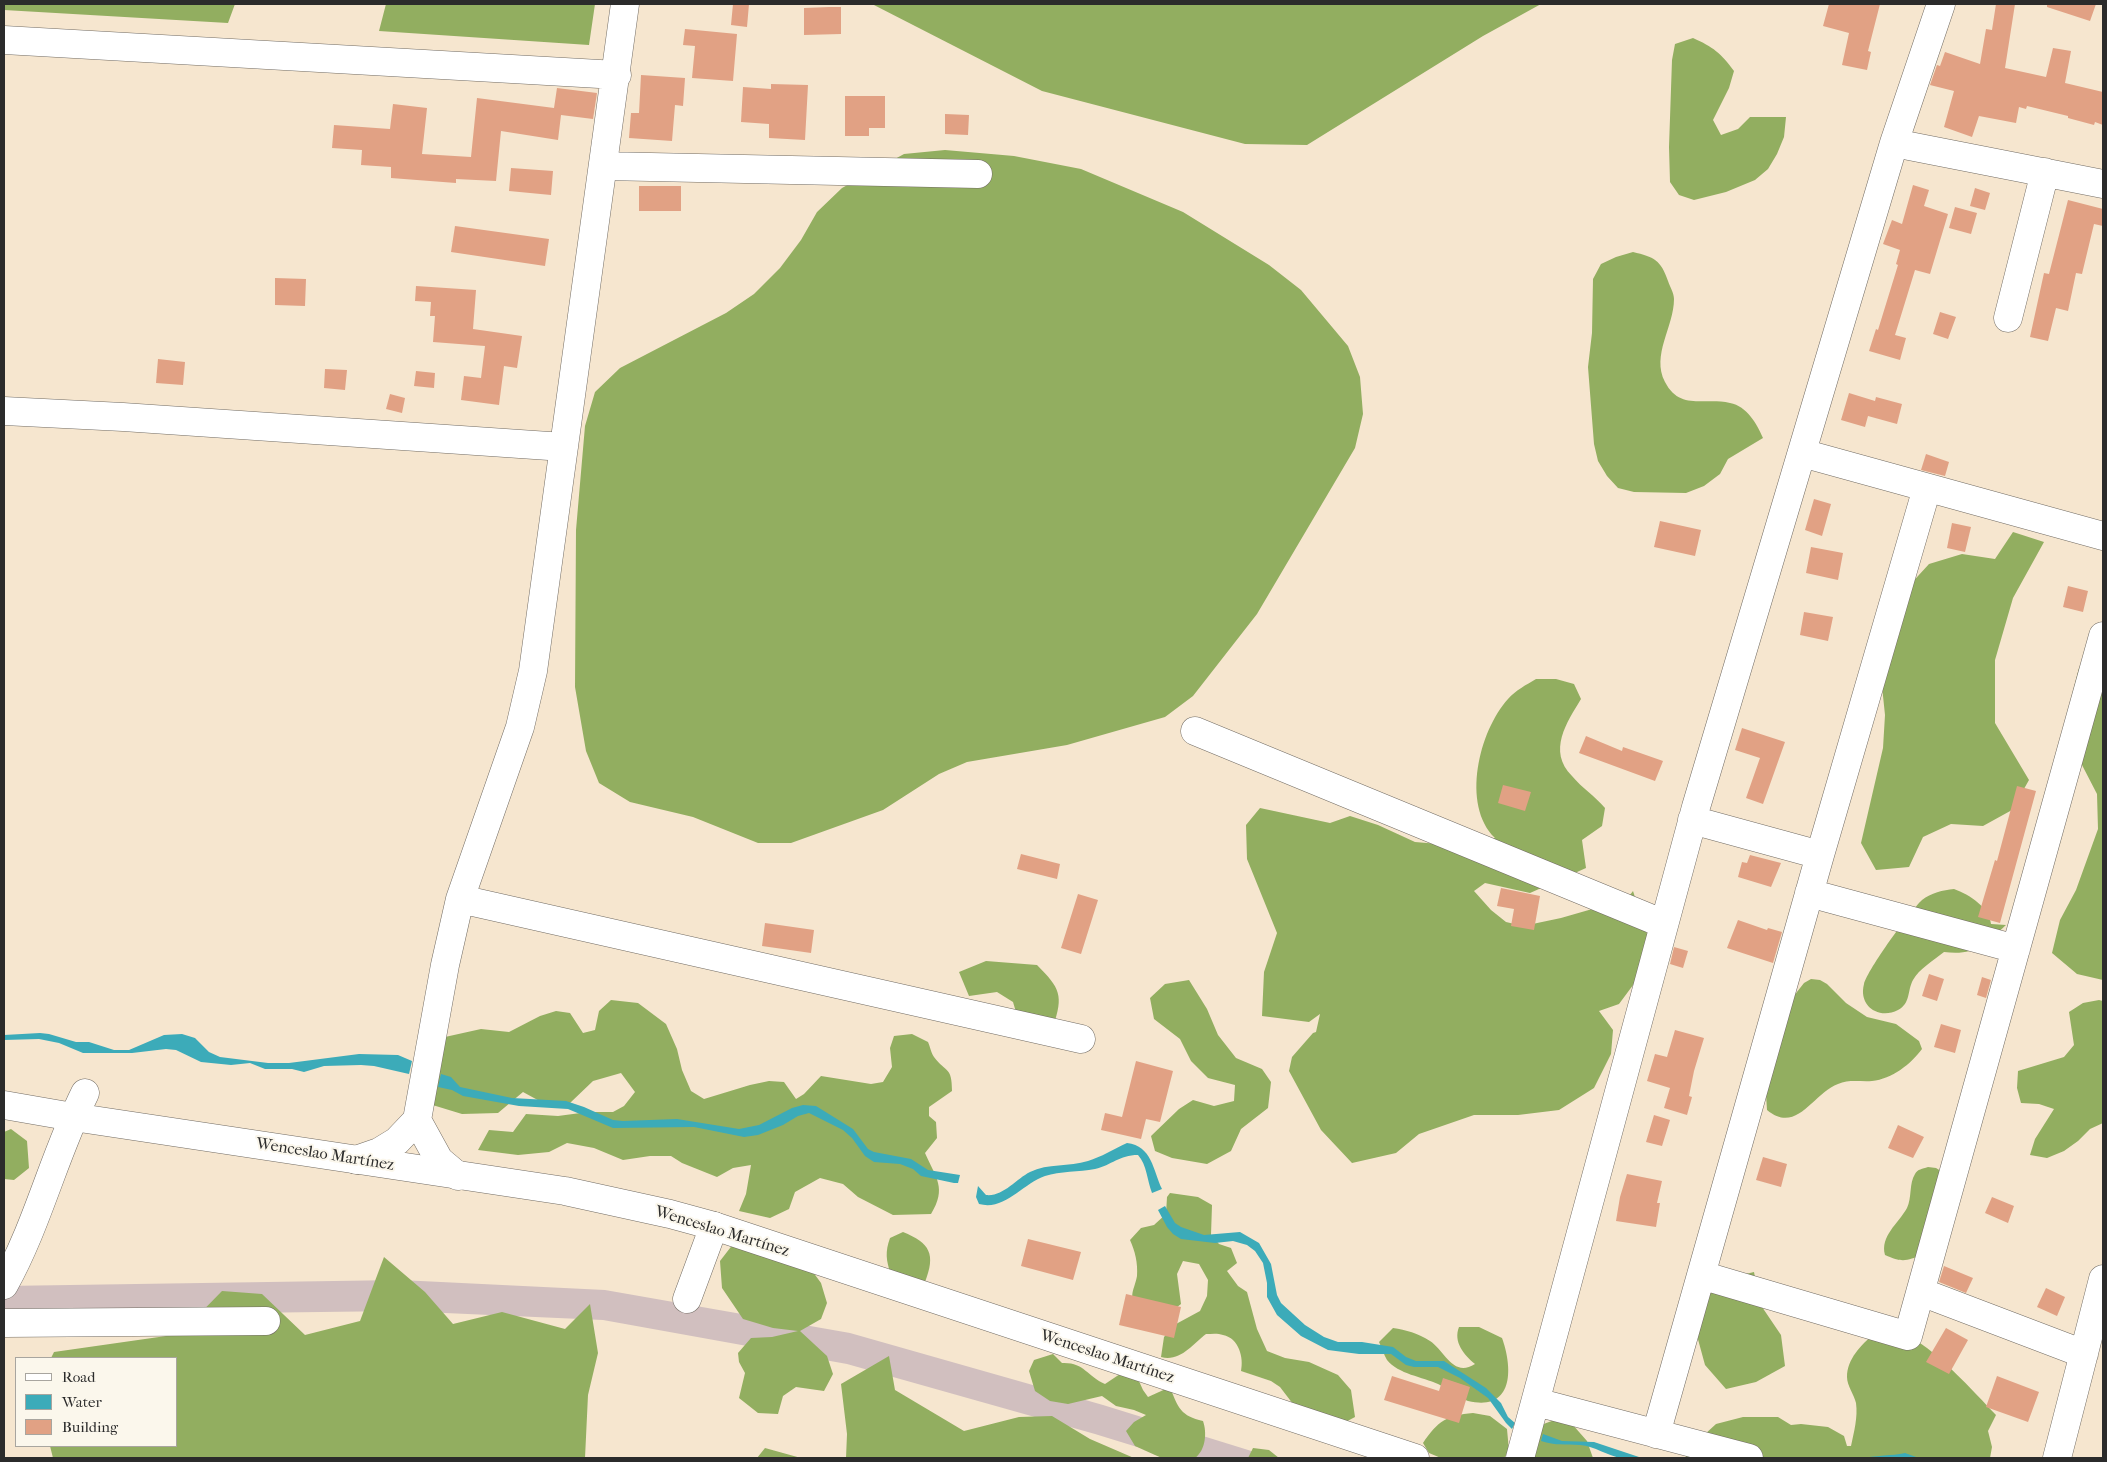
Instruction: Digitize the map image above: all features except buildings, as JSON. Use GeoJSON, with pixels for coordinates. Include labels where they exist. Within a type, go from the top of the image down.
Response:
{"type":"FeatureCollection","features":[{"type":"Feature","properties":{"kind":"street"},"geometry":{"type":"LineString","coordinates":[[356,1160],[379,1152],[397,1141],[417,1120],[444,965],[460,899],[520,727],[532,671],[617,75],[625,4]]}},
{"type":"Feature","properties":{"kind":"street"},"geometry":{"type":"LineString","coordinates":[[1520,1458],[1692,820],[1894,143],[1941,4]]}},
{"type":"Feature","properties":{"kind":"street"},"geometry":{"type":"LineString","coordinates":[[4,40],[617,75]]}},
{"type":"Feature","properties":{"kind":"street"},"geometry":{"type":"LineString","coordinates":[[1894,143],[2103,184]]}},
{"type":"Feature","properties":{"kind":"street"},"geometry":{"type":"LineString","coordinates":[[604,166],[978,174]]}},
{"type":"Feature","properties":{"kind":"street"},"geometry":{"type":"LineString","coordinates":[[2008,318],[2045,172]]}},
{"type":"Feature","properties":{"kind":"street"},"geometry":{"type":"LineString","coordinates":[[4,411],[123,417],[564,447]]}},
{"type":"Feature","properties":{"kind":"street"},"geometry":{"type":"LineString","coordinates":[[1802,452],[2103,536]]}},
{"type":"Feature","properties":{"kind":"street"},"geometry":{"type":"LineString","coordinates":[[1656,1434],[1809,893],[1927,488]]}},
{"type":"Feature","properties":{"kind":"street"},"geometry":{"type":"LineString","coordinates":[[1701,1276],[1908,1336],[2103,636]]}},
{"type":"Feature","properties":{"kind":"street"},"geometry":{"type":"LineString","coordinates":[[1195,731],[1664,924]]}},
{"type":"Feature","properties":{"kind":"street"},"geometry":{"type":"LineString","coordinates":[[1692,820],[1820,856]]}},
{"type":"Feature","properties":{"kind":"street"},"geometry":{"type":"LineString","coordinates":[[1809,893],[2016,949]]}},
{"type":"Feature","properties":{"kind":"street"},"geometry":{"type":"LineString","coordinates":[[460,899],[1081,1039]]}},
{"type":"Feature","properties":{"kind":"street"},"geometry":{"type":"LineString","coordinates":[[4,1284],[18,1259],[73,1117],[86,1093]]}},
{"type":"Feature","properties":{"kind":"street","name":"Wenceslao Martínez"},"geometry":{"type":"LineString","coordinates":[[4,1105],[565,1192],[670,1214],[714,1226],[1415,1458]]}},
{"type":"Feature","properties":{"kind":"street"},"geometry":{"type":"LineString","coordinates":[[417,1120],[439,1160],[458,1176]]}},
{"type":"Feature","properties":{"kind":"street"},"geometry":{"type":"LineString","coordinates":[[688,1300],[714,1226]]}},
{"type":"Feature","properties":{"kind":"street"},"geometry":{"type":"LineString","coordinates":[[2057,1458],[2103,1279]]}},
{"type":"Feature","properties":{"kind":"street"},"geometry":{"type":"LineString","coordinates":[[1920,1292],[2084,1354]]}},
{"type":"Feature","properties":{"kind":"street"},"geometry":{"type":"LineString","coordinates":[[4,1323],[266,1321]]}},
{"type":"Feature","properties":{"kind":"street"},"geometry":{"type":"LineString","coordinates":[[1536,1402],[1749,1458]]}},
{"type":"Feature","properties":{"kind":"shaded area"},"geometry":{"type":"Polygon","coordinates":[[[400,1280],[605,1290],[850,1333],[1103,1405],[1274,1458],[1173,1458],[847,1364],[603,1320],[400,1311],[4,1316],[4,1286],[400,1280]]]}},
{"type":"Feature","properties":{"kind":"green space"},"geometry":{"type":"Polygon","coordinates":[[[4,4],[235,4],[228,23],[4,10],[4,4]]]}},
{"type":"Feature","properties":{"kind":"green space"},"geometry":{"type":"Polygon","coordinates":[[[386,4],[595,4],[589,45],[379,31],[386,4]]]}},
{"type":"Feature","properties":{"kind":"green space"},"geometry":{"type":"Polygon","coordinates":[[[872,4],[1541,4],[1483,36],[1307,145],[1245,144],[1042,91],[872,4]]]}},
{"type":"Feature","properties":{"kind":"green space"},"geometry":{"type":"Polygon","coordinates":[[[1693,38],[1716,51],[1734,71],[1729,88],[1713,120],[1721,135],[1738,129],[1750,117],[1786,117],[1784,137],[1768,169],[1755,180],[1726,192],[1694,200],[1679,195],[1670,182],[1669,147],[1672,60],[1675,44],[1693,38]]]}},
{"type":"Feature","properties":{"kind":"green space"},"geometry":{"type":"Polygon","coordinates":[[[945,150],[1014,156],[1081,169],[1183,212],[1269,265],[1301,290],[1348,346],[1360,377],[1363,414],[1355,448],[1257,614],[1193,696],[1165,717],[1067,745],[967,762],[939,774],[883,810],[791,843],[758,843],[693,817],[630,802],[599,783],[586,751],[575,687],[576,530],[585,426],[595,392],[620,368],[726,313],[754,294],[780,268],[801,240],[817,212],[842,188],[904,154],[945,150]]]}},
{"type":"Feature","properties":{"kind":"green space"},"geometry":{"type":"Polygon","coordinates":[[[1633,252],[1656,260],[1663,268],[1673,294],[1671,320],[1660,362],[1661,372],[1671,391],[1678,397],[1686,400],[1736,405],[1751,416],[1763,438],[1728,459],[1720,474],[1704,486],[1686,493],[1634,492],[1618,488],[1607,476],[1598,461],[1594,444],[1588,367],[1592,333],[1593,279],[1601,264],[1633,252]]]}},
{"type":"Feature","properties":{"kind":"green space"},"geometry":{"type":"Polygon","coordinates":[[[2013,532],[2044,542],[2013,598],[1995,660],[1995,723],[2029,780],[2012,810],[1983,826],[1951,824],[1923,837],[1909,867],[1876,870],[1861,843],[1883,748],[1885,715],[1878,648],[1907,588],[1929,564],[1962,554],[1995,559],[2013,532]]]}},
{"type":"Feature","properties":{"kind":"green space"},"geometry":{"type":"Polygon","coordinates":[[[2103,632],[2103,980],[2077,974],[2052,953],[2060,920],[2076,890],[2098,829],[2097,794],[2082,765],[2070,735],[2070,703],[2079,668],[2103,632]]]}},
{"type":"Feature","properties":{"kind":"green space"},"geometry":{"type":"Polygon","coordinates":[[[1536,679],[1556,679],[1574,684],[1581,699],[1565,727],[1560,747],[1561,757],[1572,776],[1605,808],[1602,826],[1582,840],[1586,868],[1530,893],[1485,883],[1474,891],[1491,910],[1506,922],[1523,926],[1561,918],[1627,899],[1633,891],[1649,940],[1639,977],[1619,1004],[1599,1011],[1613,1030],[1611,1054],[1594,1088],[1559,1110],[1518,1115],[1474,1115],[1419,1134],[1396,1153],[1352,1163],[1321,1130],[1289,1071],[1292,1057],[1316,1032],[1320,1014],[1309,1022],[1262,1016],[1264,972],[1277,933],[1247,859],[1246,825],[1260,808],[1330,823],[1350,816],[1378,825],[1415,842],[1462,846],[1495,838],[1485,824],[1479,807],[1477,788],[1478,768],[1482,748],[1498,713],[1508,699],[1518,690],[1536,679]]]}},
{"type":"Feature","properties":{"kind":"green space"},"geometry":{"type":"Polygon","coordinates":[[[1954,889],[1978,902],[1987,912],[1991,924],[2006,925],[1978,948],[1963,952],[1944,952],[1927,965],[1913,980],[1905,1004],[1898,1010],[1884,1013],[1872,1009],[1864,999],[1864,984],[1890,940],[1922,900],[1937,892],[1954,889]]]}},
{"type":"Feature","properties":{"kind":"green space"},"geometry":{"type":"Polygon","coordinates":[[[986,961],[1037,965],[1051,980],[1058,993],[1058,1007],[1053,1027],[1021,1029],[1013,1002],[997,992],[969,996],[959,972],[986,961]]]}},
{"type":"Feature","properties":{"kind":"green space"},"geometry":{"type":"Polygon","coordinates":[[[1811,979],[1820,980],[1827,984],[1846,1003],[1867,1017],[1896,1024],[1919,1041],[1922,1049],[1907,1065],[1894,1074],[1879,1080],[1842,1082],[1829,1089],[1804,1110],[1787,1118],[1767,1110],[1764,1063],[1793,997],[1804,983],[1811,979]]]}},
{"type":"Feature","properties":{"kind":"green space"},"geometry":{"type":"Polygon","coordinates":[[[1189,980],[1207,1009],[1218,1035],[1236,1058],[1262,1069],[1271,1082],[1268,1108],[1241,1129],[1231,1151],[1207,1164],[1172,1158],[1155,1151],[1151,1136],[1179,1109],[1193,1100],[1214,1106],[1234,1101],[1235,1085],[1208,1078],[1191,1061],[1180,1039],[1154,1019],[1150,998],[1165,984],[1189,980]]]}},
{"type":"Feature","properties":{"kind":"green space"},"geometry":{"type":"Polygon","coordinates":[[[611,1000],[638,1003],[666,1024],[677,1049],[682,1070],[691,1091],[704,1099],[769,1081],[784,1082],[796,1099],[804,1094],[821,1076],[871,1084],[883,1082],[892,1067],[890,1048],[894,1036],[912,1034],[928,1042],[934,1057],[948,1071],[952,1083],[952,1091],[929,1107],[929,1116],[936,1122],[937,1138],[925,1153],[936,1176],[939,1190],[936,1205],[931,1214],[893,1215],[858,1197],[843,1184],[820,1178],[795,1192],[789,1209],[770,1218],[739,1211],[746,1194],[751,1165],[733,1168],[717,1177],[682,1163],[671,1156],[650,1156],[623,1160],[594,1148],[567,1143],[549,1152],[518,1155],[478,1150],[489,1130],[513,1132],[526,1114],[558,1116],[588,1112],[613,1112],[624,1106],[635,1092],[621,1073],[593,1081],[570,1103],[545,1104],[523,1092],[498,1113],[462,1114],[426,1103],[445,1037],[481,1029],[509,1032],[540,1016],[556,1011],[570,1013],[583,1033],[595,1030],[599,1011],[611,1000]]]}},
{"type":"Feature","properties":{"kind":"green space"},"geometry":{"type":"Polygon","coordinates":[[[2103,1001],[2103,1123],[2090,1129],[2064,1151],[2047,1158],[2030,1155],[2035,1139],[2054,1109],[2039,1104],[2021,1103],[2017,1088],[2018,1071],[2064,1057],[2074,1045],[2069,1012],[2083,1003],[2103,1001]]]}},
{"type":"Feature","properties":{"kind":"green space"},"geometry":{"type":"Polygon","coordinates":[[[11,1129],[27,1141],[29,1168],[14,1180],[4,1179],[4,1132],[11,1129]]]}},
{"type":"Feature","properties":{"kind":"green space"},"geometry":{"type":"Polygon","coordinates":[[[1928,1167],[1936,1168],[1944,1173],[1924,1254],[1904,1260],[1885,1255],[1884,1248],[1887,1236],[1909,1204],[1913,1178],[1917,1171],[1928,1167]]]}},
{"type":"Feature","properties":{"kind":"green space"},"geometry":{"type":"Polygon","coordinates":[[[1170,1193],[1198,1197],[1212,1205],[1211,1235],[1219,1244],[1231,1248],[1237,1263],[1227,1271],[1238,1286],[1247,1292],[1257,1329],[1267,1351],[1285,1358],[1309,1362],[1338,1375],[1351,1390],[1355,1417],[1340,1425],[1293,1404],[1280,1387],[1271,1381],[1241,1371],[1242,1360],[1237,1344],[1221,1334],[1206,1334],[1180,1355],[1168,1358],[1161,1357],[1164,1337],[1176,1324],[1200,1311],[1207,1296],[1208,1280],[1199,1264],[1183,1261],[1177,1274],[1181,1304],[1167,1315],[1134,1308],[1132,1294],[1137,1276],[1137,1266],[1130,1240],[1141,1228],[1154,1225],[1166,1214],[1167,1197],[1170,1193]]]}},
{"type":"Feature","properties":{"kind":"green space"},"geometry":{"type":"Polygon","coordinates":[[[903,1232],[925,1245],[928,1251],[930,1264],[925,1282],[891,1275],[887,1256],[888,1243],[890,1238],[903,1232]]]}},
{"type":"Feature","properties":{"kind":"green space"},"geometry":{"type":"Polygon","coordinates":[[[737,1239],[802,1257],[821,1283],[827,1303],[821,1319],[800,1331],[827,1356],[833,1374],[824,1391],[796,1387],[783,1396],[778,1414],[758,1413],[739,1398],[745,1373],[739,1362],[738,1353],[751,1338],[772,1337],[798,1331],[773,1328],[743,1319],[722,1288],[720,1261],[737,1239]]]}},
{"type":"Feature","properties":{"kind":"green space"},"geometry":{"type":"Polygon","coordinates":[[[384,1257],[425,1292],[453,1324],[502,1312],[565,1329],[590,1304],[598,1353],[588,1395],[585,1458],[53,1458],[50,1447],[178,1447],[178,1357],[52,1357],[54,1352],[180,1334],[222,1291],[262,1294],[305,1335],[360,1321],[384,1257]]]}},
{"type":"Feature","properties":{"kind":"green space"},"geometry":{"type":"Polygon","coordinates":[[[1754,1272],[1760,1304],[1781,1335],[1785,1366],[1756,1382],[1726,1389],[1705,1365],[1696,1332],[1693,1300],[1721,1280],[1754,1272]]]}},
{"type":"Feature","properties":{"kind":"green space"},"geometry":{"type":"Polygon","coordinates":[[[1459,1327],[1479,1327],[1502,1338],[1508,1362],[1508,1374],[1502,1394],[1494,1400],[1483,1403],[1468,1401],[1438,1384],[1398,1369],[1387,1360],[1379,1342],[1393,1328],[1407,1331],[1430,1341],[1455,1366],[1467,1367],[1475,1364],[1461,1348],[1457,1338],[1459,1327]]]}},
{"type":"Feature","properties":{"kind":"green space"},"geometry":{"type":"Polygon","coordinates":[[[1874,1334],[1902,1334],[1916,1340],[1953,1370],[1996,1415],[1988,1431],[1992,1447],[1990,1458],[1685,1458],[1692,1446],[1716,1424],[1743,1417],[1778,1417],[1791,1425],[1801,1424],[1828,1427],[1844,1436],[1847,1446],[1851,1446],[1856,1403],[1847,1380],[1849,1364],[1864,1343],[1874,1334]]]}},
{"type":"Feature","properties":{"kind":"green space"},"geometry":{"type":"Polygon","coordinates":[[[1053,1354],[1062,1363],[1081,1367],[1105,1384],[1120,1374],[1138,1379],[1148,1397],[1170,1387],[1181,1410],[1190,1417],[1203,1421],[1205,1441],[1199,1455],[1195,1458],[1162,1458],[1135,1446],[1126,1431],[1134,1422],[1146,1415],[1116,1406],[1102,1396],[1068,1404],[1050,1401],[1035,1391],[1029,1371],[1034,1360],[1053,1354]]]}},
{"type":"Feature","properties":{"kind":"green space"},"geometry":{"type":"Polygon","coordinates":[[[889,1356],[895,1390],[964,1431],[1019,1417],[1052,1416],[1090,1439],[1134,1458],[846,1458],[847,1434],[841,1384],[889,1356]]]}},
{"type":"Feature","properties":{"kind":"green space"},"geometry":{"type":"Polygon","coordinates":[[[1473,1413],[1490,1416],[1507,1429],[1509,1451],[1504,1458],[1441,1458],[1429,1453],[1423,1443],[1433,1429],[1444,1420],[1456,1415],[1473,1413]]]}},
{"type":"Feature","properties":{"kind":"green space"},"geometry":{"type":"Polygon","coordinates":[[[1565,1416],[1587,1441],[1593,1458],[1527,1458],[1533,1428],[1565,1416]]]}},
{"type":"Feature","properties":{"kind":"green space"},"geometry":{"type":"Polygon","coordinates":[[[765,1448],[801,1458],[757,1458],[765,1448]]]}},
{"type":"Feature","properties":{"kind":"green space"},"geometry":{"type":"Polygon","coordinates":[[[1253,1448],[1269,1450],[1279,1458],[1248,1458],[1253,1448]]]}},
{"type":"Feature","properties":{"kind":"water"},"geometry":{"type":"Polygon","coordinates":[[[40,1033],[76,1042],[89,1042],[114,1050],[129,1050],[164,1035],[182,1034],[195,1038],[209,1052],[220,1057],[268,1063],[289,1063],[359,1054],[398,1055],[412,1061],[409,1074],[361,1065],[324,1066],[304,1072],[292,1069],[265,1069],[250,1063],[231,1065],[201,1062],[176,1050],[166,1049],[132,1053],[83,1053],[59,1043],[39,1039],[4,1040],[4,1035],[40,1033]]]}},
{"type":"Feature","properties":{"kind":"water"},"geometry":{"type":"Polygon","coordinates":[[[441,1074],[451,1077],[460,1087],[512,1098],[566,1101],[613,1120],[623,1121],[677,1119],[739,1129],[759,1125],[792,1108],[803,1105],[816,1106],[853,1129],[868,1149],[874,1152],[911,1159],[928,1170],[960,1175],[958,1183],[954,1183],[921,1176],[913,1169],[900,1164],[874,1162],[865,1156],[852,1138],[843,1130],[809,1113],[798,1116],[783,1125],[758,1135],[744,1137],[694,1127],[613,1128],[568,1109],[519,1106],[463,1096],[452,1090],[438,1087],[441,1074]]]}},
{"type":"Feature","properties":{"kind":"water"},"geometry":{"type":"Polygon","coordinates":[[[1127,1143],[1135,1145],[1147,1154],[1162,1189],[1152,1193],[1141,1159],[1138,1155],[1131,1155],[1095,1169],[1045,1176],[997,1204],[979,1204],[976,1197],[978,1186],[986,1195],[992,1195],[1004,1190],[1037,1169],[1088,1161],[1127,1143]]]}},
{"type":"Feature","properties":{"kind":"water"},"geometry":{"type":"Polygon","coordinates":[[[1165,1206],[1175,1223],[1181,1227],[1204,1235],[1240,1232],[1259,1243],[1271,1264],[1277,1295],[1281,1303],[1305,1325],[1324,1337],[1338,1342],[1362,1342],[1393,1347],[1406,1357],[1416,1361],[1444,1361],[1486,1388],[1501,1403],[1508,1417],[1515,1423],[1512,1429],[1488,1398],[1460,1378],[1438,1367],[1406,1365],[1391,1354],[1359,1354],[1328,1350],[1301,1336],[1277,1315],[1267,1297],[1267,1283],[1263,1263],[1255,1251],[1247,1245],[1233,1241],[1215,1243],[1181,1239],[1167,1227],[1158,1210],[1165,1206]]]}},
{"type":"Feature","properties":{"kind":"water"},"geometry":{"type":"Polygon","coordinates":[[[1543,1434],[1562,1441],[1594,1442],[1642,1458],[1622,1458],[1580,1445],[1546,1443],[1541,1441],[1543,1434]]]}},
{"type":"Feature","properties":{"kind":"water"},"geometry":{"type":"Polygon","coordinates":[[[1905,1453],[1919,1458],[1864,1458],[1895,1455],[1905,1453]]]}}]}
